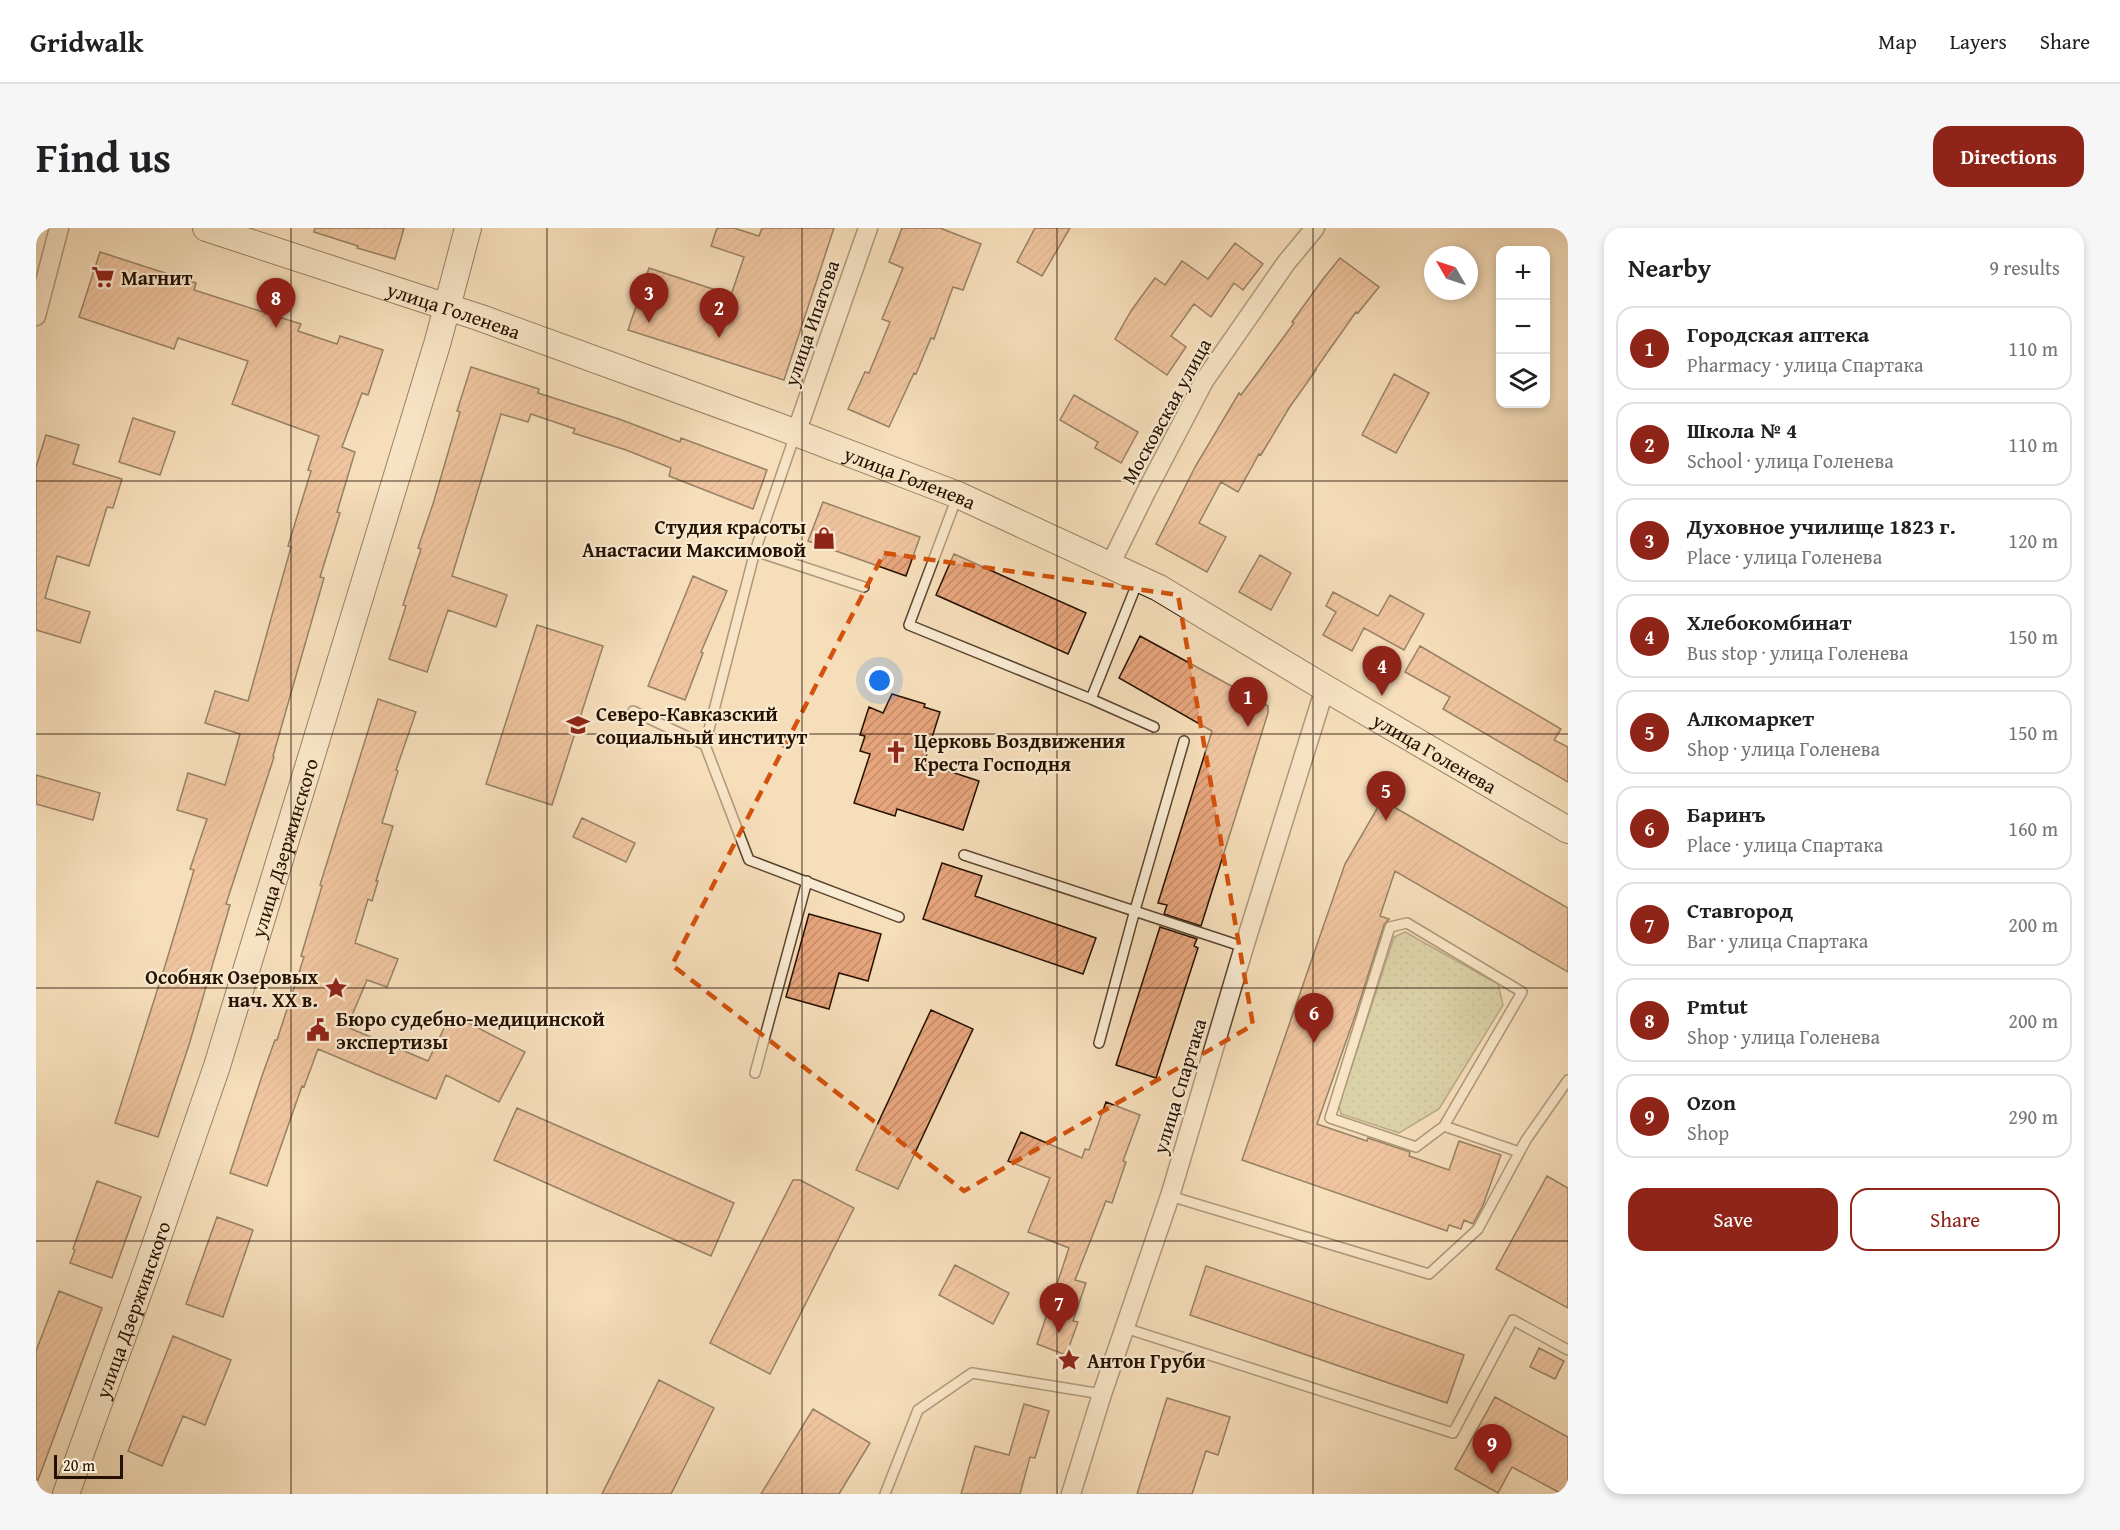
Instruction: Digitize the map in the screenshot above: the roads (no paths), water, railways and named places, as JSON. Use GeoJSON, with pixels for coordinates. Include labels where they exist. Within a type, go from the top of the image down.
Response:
{"type":"FeatureCollection","features":[{"type":"Feature","properties":{"kind":"main road","name":"улица Голенева"},"geometry":{"type":"LineString","coordinates":[[206,228],[447,306],[796,433],[958,495],[1159,588],[1568,830]]}},
{"type":"Feature","properties":{"kind":"main road","name":"улица Дзержинского"},"geometry":{"type":"LineString","coordinates":[[66,1494],[217,1066],[447,306],[468,228]]}},
{"type":"Feature","properties":{"kind":"street"},"geometry":{"type":"LineString","coordinates":[[36,315],[58,228]]}},
{"type":"Feature","properties":{"kind":"street","name":"улица Ипатова"},"geometry":{"type":"LineString","coordinates":[[796,433],[868,228]]}},
{"type":"Feature","properties":{"kind":"street","name":"Московская улица"},"geometry":{"type":"LineString","coordinates":[[1110,565],[1204,381],[1286,263],[1315,228]]}},
{"type":"Feature","properties":{"kind":"street","name":"улица Спартака"},"geometry":{"type":"LineString","coordinates":[[1071,1494],[1102,1394],[1170,1196],[1244,947],[1325,688]]}},
{"type":"Feature","properties":{"kind":"lane"},"geometry":{"type":"LineString","coordinates":[[796,433],[755,551],[705,745],[749,860],[899,917]]}},
{"type":"Feature","properties":{"kind":"lane"},"geometry":{"type":"LineString","coordinates":[[958,495],[909,625],[1154,727]]}},
{"type":"Feature","properties":{"kind":"lane"},"geometry":{"type":"LineString","coordinates":[[755,551],[864,587]]}},
{"type":"Feature","properties":{"kind":"lane"},"geometry":{"type":"LineString","coordinates":[[1091,699],[1138,579]]}},
{"type":"Feature","properties":{"kind":"lane"},"geometry":{"type":"LineString","coordinates":[[633,711],[705,745]]}},
{"type":"Feature","properties":{"kind":"lane"},"geometry":{"type":"LineString","coordinates":[[1099,1043],[1184,741]]}},
{"type":"Feature","properties":{"kind":"lane"},"geometry":{"type":"LineString","coordinates":[[964,855],[1244,947]]}},
{"type":"Feature","properties":{"kind":"lane"},"geometry":{"type":"LineString","coordinates":[[755,1073],[807,881]]}},
{"type":"Feature","properties":{"kind":"lane"},"geometry":{"type":"LineString","coordinates":[[1407,922],[1522,992],[1444,1126],[1416,1147],[1330,1118],[1390,927],[1407,922]]}},
{"type":"Feature","properties":{"kind":"lane"},"geometry":{"type":"LineString","coordinates":[[1170,1196],[1429,1274],[1478,1229],[1519,1152],[1568,1080]]}},
{"type":"Feature","properties":{"kind":"lane"},"geometry":{"type":"LineString","coordinates":[[1444,1126],[1519,1152]]}},
{"type":"Feature","properties":{"kind":"lane"},"geometry":{"type":"LineString","coordinates":[[1125,1328],[1453,1433],[1513,1320],[1568,1350]]}},
{"type":"Feature","properties":{"kind":"lane"},"geometry":{"type":"LineString","coordinates":[[885,1494],[918,1410],[972,1373],[1102,1394]]}},
{"type":"Feature","properties":{"kind":"place","name":"Магнит"},"geometry":{"type":"Point","coordinates":[103,277]}},
{"type":"Feature","properties":{"kind":"place","name":"Духовное училище 1823 г."},"geometry":{"type":"Point","coordinates":[649,323]}},
{"type":"Feature","properties":{"kind":"place","name":"Pmtut"},"geometry":{"type":"Point","coordinates":[276,328]}},
{"type":"Feature","properties":{"kind":"place","name":"Школа № 4"},"geometry":{"type":"Point","coordinates":[719,338]}},
{"type":"Feature","properties":{"kind":"place","name":"Студия красоты Анастасии Максимовой"},"geometry":{"type":"Point","coordinates":[824,538]}},
{"type":"Feature","properties":{"kind":"place","name":"Хлебокомбинат"},"geometry":{"type":"Point","coordinates":[1382,696]}},
{"type":"Feature","properties":{"kind":"place","name":"Северо-Кавказский социальный институт"},"geometry":{"type":"Point","coordinates":[578,725]}},
{"type":"Feature","properties":{"kind":"place","name":"Городская аптека"},"geometry":{"type":"Point","coordinates":[1248,727]}},
{"type":"Feature","properties":{"kind":"place","name":"Церковь Воздвижения Креста Господня"},"geometry":{"type":"Point","coordinates":[896,752]}},
{"type":"Feature","properties":{"kind":"place","name":"Алкомаркет"},"geometry":{"type":"Point","coordinates":[1386,821]}},
{"type":"Feature","properties":{"kind":"place","name":"Особняк Озеровых нач. ХХ в."},"geometry":{"type":"Point","coordinates":[336,988]}},
{"type":"Feature","properties":{"kind":"place","name":"Бюро судебно-медицинской экспертизы"},"geometry":{"type":"Point","coordinates":[318,1030]}},
{"type":"Feature","properties":{"kind":"place","name":"Баринъ"},"geometry":{"type":"Point","coordinates":[1314,1043]}},
{"type":"Feature","properties":{"kind":"place","name":"Ставгород"},"geometry":{"type":"Point","coordinates":[1059,1333]}},
{"type":"Feature","properties":{"kind":"place","name":"Антон Груби"},"geometry":{"type":"Point","coordinates":[1069,1360]}},
{"type":"Feature","properties":{"kind":"place","name":"Ozon"},"geometry":{"type":"Point","coordinates":[1492,1474]}}]}
